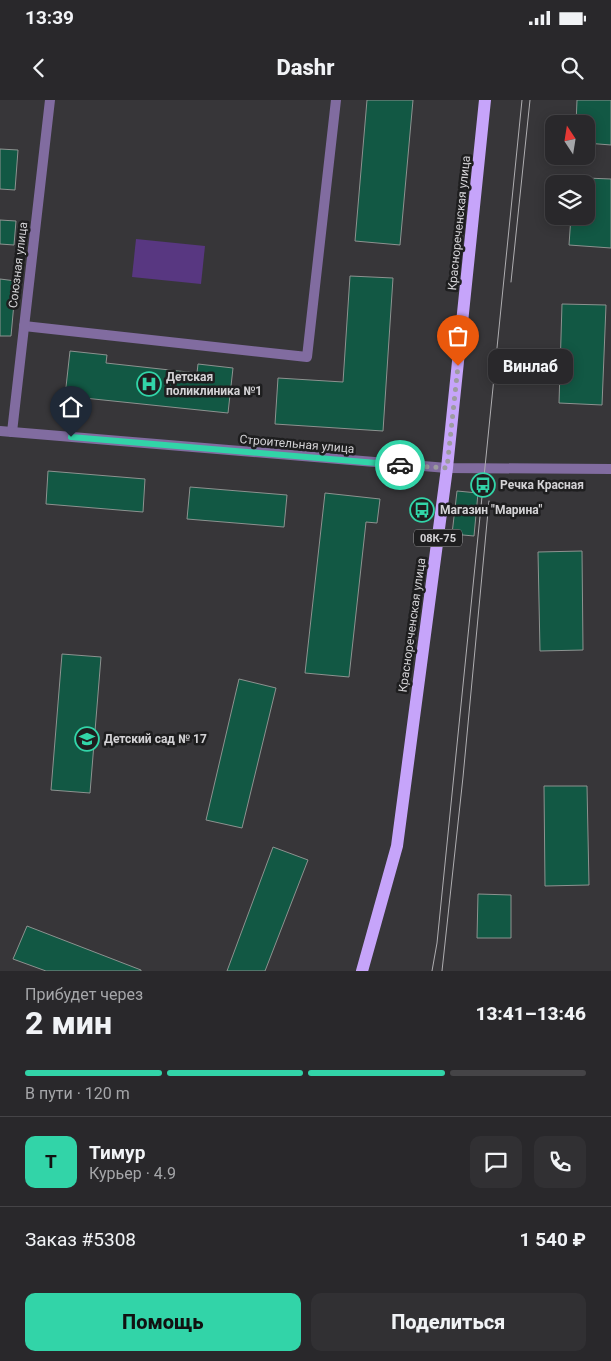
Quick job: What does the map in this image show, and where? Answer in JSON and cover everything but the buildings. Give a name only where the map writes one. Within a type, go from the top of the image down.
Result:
[{"type":"main road","name":"Краснореченская улица","points":[[362,971],[397,846],[447,468],[485,100]]},
{"type":"street","name":"Союзная улица","points":[[12,432],[50,100]]},
{"type":"street","points":[[24,326],[307,357],[336,100]]},
{"type":"street","name":"Строительная улица","points":[[0,431],[447,468],[611,469]]},
{"type":"shaded area","points":[[136,239],[205,246],[201,284],[132,277]]},
{"type":"tram line","points":[[432,971],[437,943],[522,100]]},
{"type":"tram line","points":[[511,282],[530,100]]},
{"type":"tram line","points":[[442,971],[463,777],[489,501]]},
{"type":"way so far","points":[[400,465],[447,468],[458,366]]},
{"type":"place","name":"Винлаб","points":[[458,366]]},
{"type":"place","name":"Детская поликлиника №1","points":[[149,384]]},
{"type":"place","name":"Речка Красная","points":[[483,485]]},
{"type":"place","name":"Магазин \"Марина\"","points":[[422,510]]},
{"type":"place","name":"Детский сад № 17","points":[[87,739]]},
{"type":"route","points":[[71,437],[400,465]]}]
